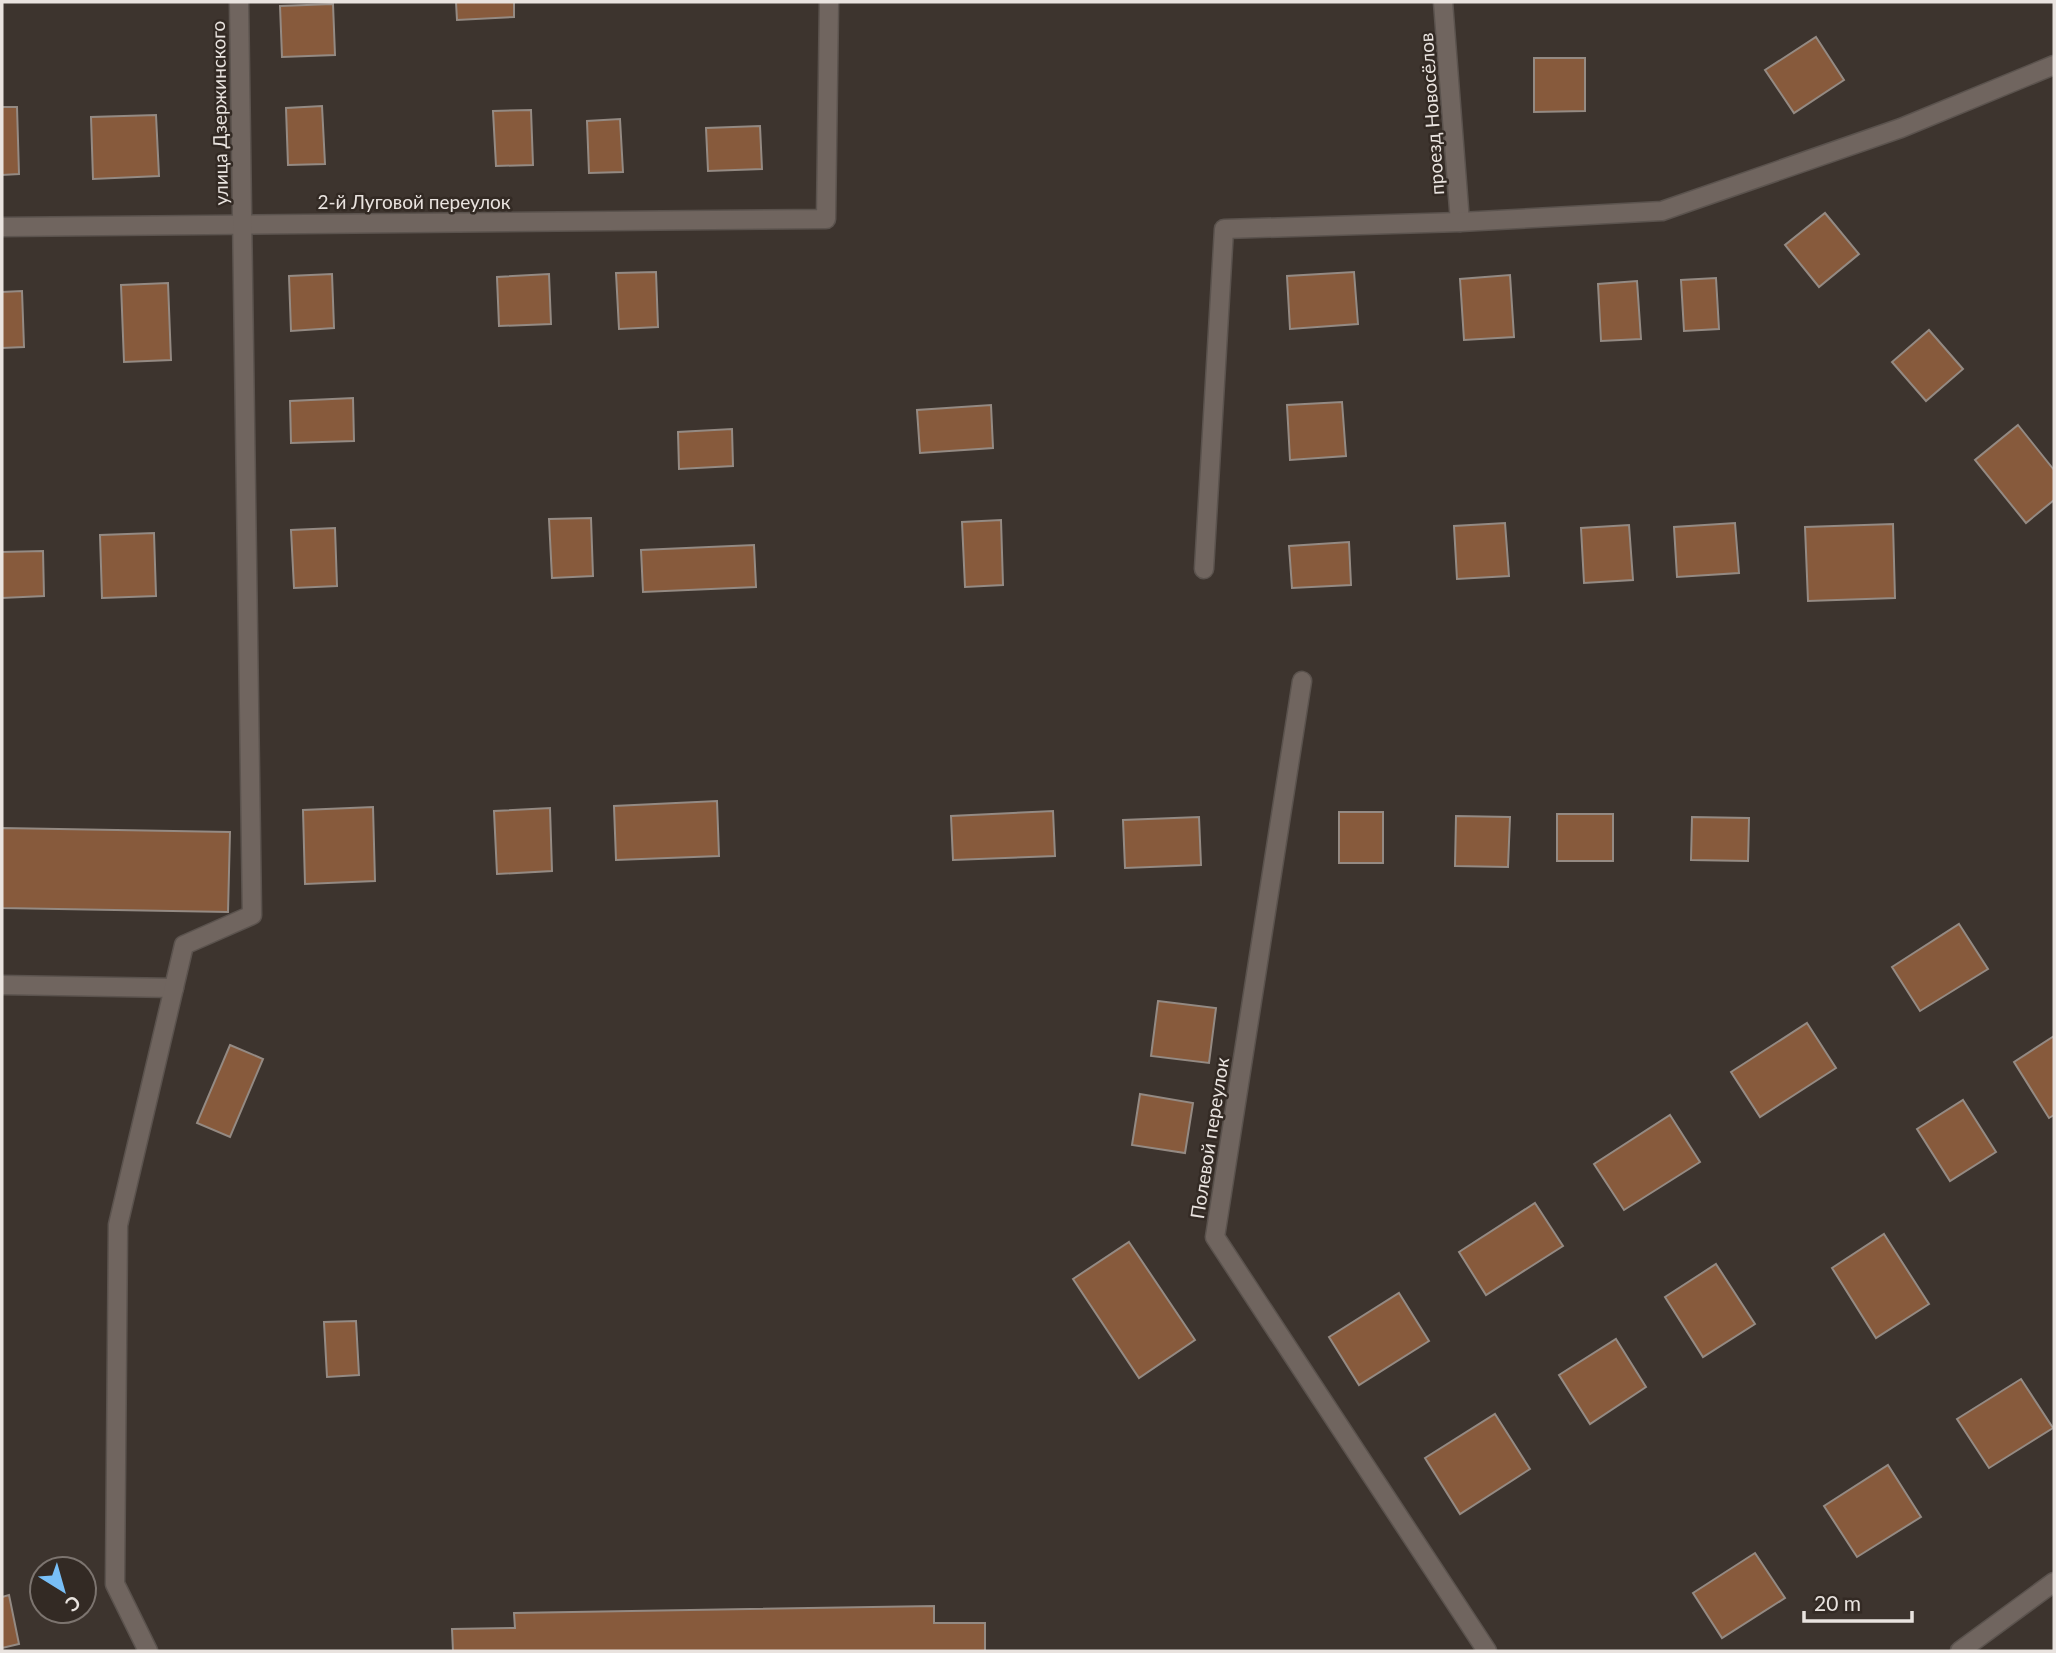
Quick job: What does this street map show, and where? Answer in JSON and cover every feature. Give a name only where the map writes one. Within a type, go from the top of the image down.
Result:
[{"type":"street","name":"улица Дзержинского","points":[[174,988],[184,945],[252,915],[239,2]]},
{"type":"street","name":"2-й Луговой переулок","points":[[2,227],[826,219],[829,2]]},
{"type":"street","name":"проезд Новосёлов","points":[[1443,2],[1460,222]]},
{"type":"street","points":[[1203,569],[1224,229],[1460,222],[1662,211],[1900,128],[2054,65]]},
{"type":"street","name":"Полевой переулок","points":[[1301,681],[1215,1237],[1487,1651]]},
{"type":"street","points":[[2,985],[174,988],[118,1225],[115,1584],[148,1651]]},
{"type":"street","points":[[1960,1651],[2054,1582]]},
{"type":"building","points":[[456,2],[514,2],[514,17],[457,20]]},
{"type":"building","points":[[333,4],[335,55],[282,57],[280,6]]},
{"type":"building","points":[[1816,37],[1844,80],[1794,113],[1765,70]]},
{"type":"building","points":[[1534,58],[1585,58],[1585,111],[1534,112]]},
{"type":"building","points":[[322,106],[325,164],[288,165],[286,108]]},
{"type":"building","points":[[2,107],[17,107],[19,174],[2,175]]},
{"type":"building","points":[[531,110],[533,165],[496,166],[493,111]]},
{"type":"building","points":[[156,115],[159,176],[93,179],[91,117]]},
{"type":"building","points":[[620,119],[623,172],[589,173],[587,121]]},
{"type":"building","points":[[760,126],[762,169],[708,171],[706,128]]},
{"type":"building","points":[[1825,213],[1859,254],[1819,287],[1785,245]]},
{"type":"building","points":[[656,272],[658,327],[619,329],[616,273]]},
{"type":"building","points":[[1354,272],[1358,324],[1290,329],[1287,276]]},
{"type":"building","points":[[332,274],[334,328],[291,331],[289,276]]},
{"type":"building","points":[[549,274],[551,324],[499,326],[497,277]]},
{"type":"building","points":[[1510,275],[1514,337],[1464,340],[1460,279]]},
{"type":"building","points":[[1716,278],[1719,329],[1684,331],[1681,280]]},
{"type":"building","points":[[1637,281],[1641,339],[1601,341],[1598,284]]},
{"type":"building","points":[[168,283],[171,360],[124,362],[121,285]]},
{"type":"building","points":[[22,291],[24,347],[2,348],[2,292]]},
{"type":"building","points":[[1929,330],[1963,369],[1926,401],[1892,362]]},
{"type":"building","points":[[353,398],[354,441],[291,443],[290,401]]},
{"type":"building","points":[[1342,402],[1346,456],[1290,460],[1287,405]]},
{"type":"building","points":[[991,405],[993,448],[920,453],[917,410]]},
{"type":"building","points":[[2018,425],[2054,470],[2054,500],[2026,523],[1975,460]]},
{"type":"building","points":[[732,429],[733,466],[679,469],[678,432]]},
{"type":"building","points":[[591,518],[593,576],[552,578],[549,519]]},
{"type":"building","points":[[1001,520],[1003,585],[965,587],[962,522]]},
{"type":"building","points":[[1505,523],[1509,576],[1457,579],[1454,526]]},
{"type":"building","points":[[1735,523],[1739,573],[1677,577],[1674,527]]},
{"type":"building","points":[[1893,524],[1895,598],[1808,601],[1805,527]]},
{"type":"building","points":[[1629,525],[1633,580],[1584,583],[1581,528]]},
{"type":"building","points":[[335,528],[337,586],[294,588],[291,530]]},
{"type":"building","points":[[154,533],[156,596],[102,598],[100,535]]},
{"type":"building","points":[[1349,542],[1351,585],[1292,588],[1289,546]]},
{"type":"building","points":[[754,545],[756,587],[643,592],[641,550]]},
{"type":"building","points":[[43,551],[44,596],[2,598],[2,552]]},
{"type":"building","points":[[717,801],[719,856],[616,860],[614,806]]},
{"type":"building","points":[[373,807],[375,881],[305,884],[303,810]]},
{"type":"building","points":[[550,808],[552,871],[497,874],[494,811]]},
{"type":"building","points":[[1053,811],[1055,856],[953,860],[951,816]]},
{"type":"building","points":[[1339,812],[1383,812],[1383,863],[1339,863]]},
{"type":"building","points":[[1557,814],[1613,814],[1613,861],[1557,861]]},
{"type":"building","points":[[1456,816],[1510,817],[1508,867],[1455,866]]},
{"type":"building","points":[[1199,817],[1201,865],[1125,868],[1123,820]]},
{"type":"building","points":[[1692,817],[1749,818],[1748,861],[1691,860]]},
{"type":"building","points":[[2,828],[230,832],[228,912],[2,908]]},
{"type":"building","points":[[1959,924],[1988,969],[1920,1011],[1892,967]]},
{"type":"building","points":[[1158,1001],[1216,1008],[1209,1063],[1151,1056]]},
{"type":"building","points":[[1807,1023],[1836,1068],[1760,1117],[1731,1072]]},
{"type":"building","points":[[2054,1036],[2054,1115],[2049,1118],[2014,1062]]},
{"type":"building","points":[[230,1045],[263,1059],[230,1137],[197,1123]]},
{"type":"building","points":[[1140,1094],[1193,1103],[1185,1153],[1132,1145]]},
{"type":"building","points":[[1963,1100],[1996,1152],[1950,1181],[1917,1129]]},
{"type":"building","points":[[1670,1115],[1700,1162],[1624,1210],[1594,1164]]},
{"type":"building","points":[[1535,1203],[1563,1246],[1486,1295],[1459,1252]]},
{"type":"building","points":[[1884,1234],[1929,1304],[1876,1338],[1832,1268]]},
{"type":"building","points":[[1129,1242],[1195,1340],[1139,1378],[1073,1279]]},
{"type":"building","points":[[1716,1264],[1755,1324],[1703,1357],[1665,1297]]},
{"type":"building","points":[[1399,1293],[1429,1341],[1359,1385],[1329,1337]]},
{"type":"building","points":[[356,1321],[359,1375],[327,1377],[324,1322]]},
{"type":"building","points":[[1616,1339],[1646,1387],[1590,1424],[1559,1375]]},
{"type":"building","points":[[2021,1379],[2053,1428],[1989,1468],[1957,1419]]},
{"type":"building","points":[[1495,1414],[1530,1469],[1460,1514],[1425,1458]]},
{"type":"building","points":[[1888,1465],[1921,1517],[1857,1557],[1824,1506]]},
{"type":"building","points":[[1755,1553],[1785,1598],[1722,1638],[1693,1593]]},
{"type":"building","points":[[9,1595],[19,1644],[2,1648],[2,1597]]},
{"type":"building","points":[[934,1606],[934,1623],[985,1623],[985,1651],[453,1651],[452,1629],[515,1628],[514,1613]]}]
